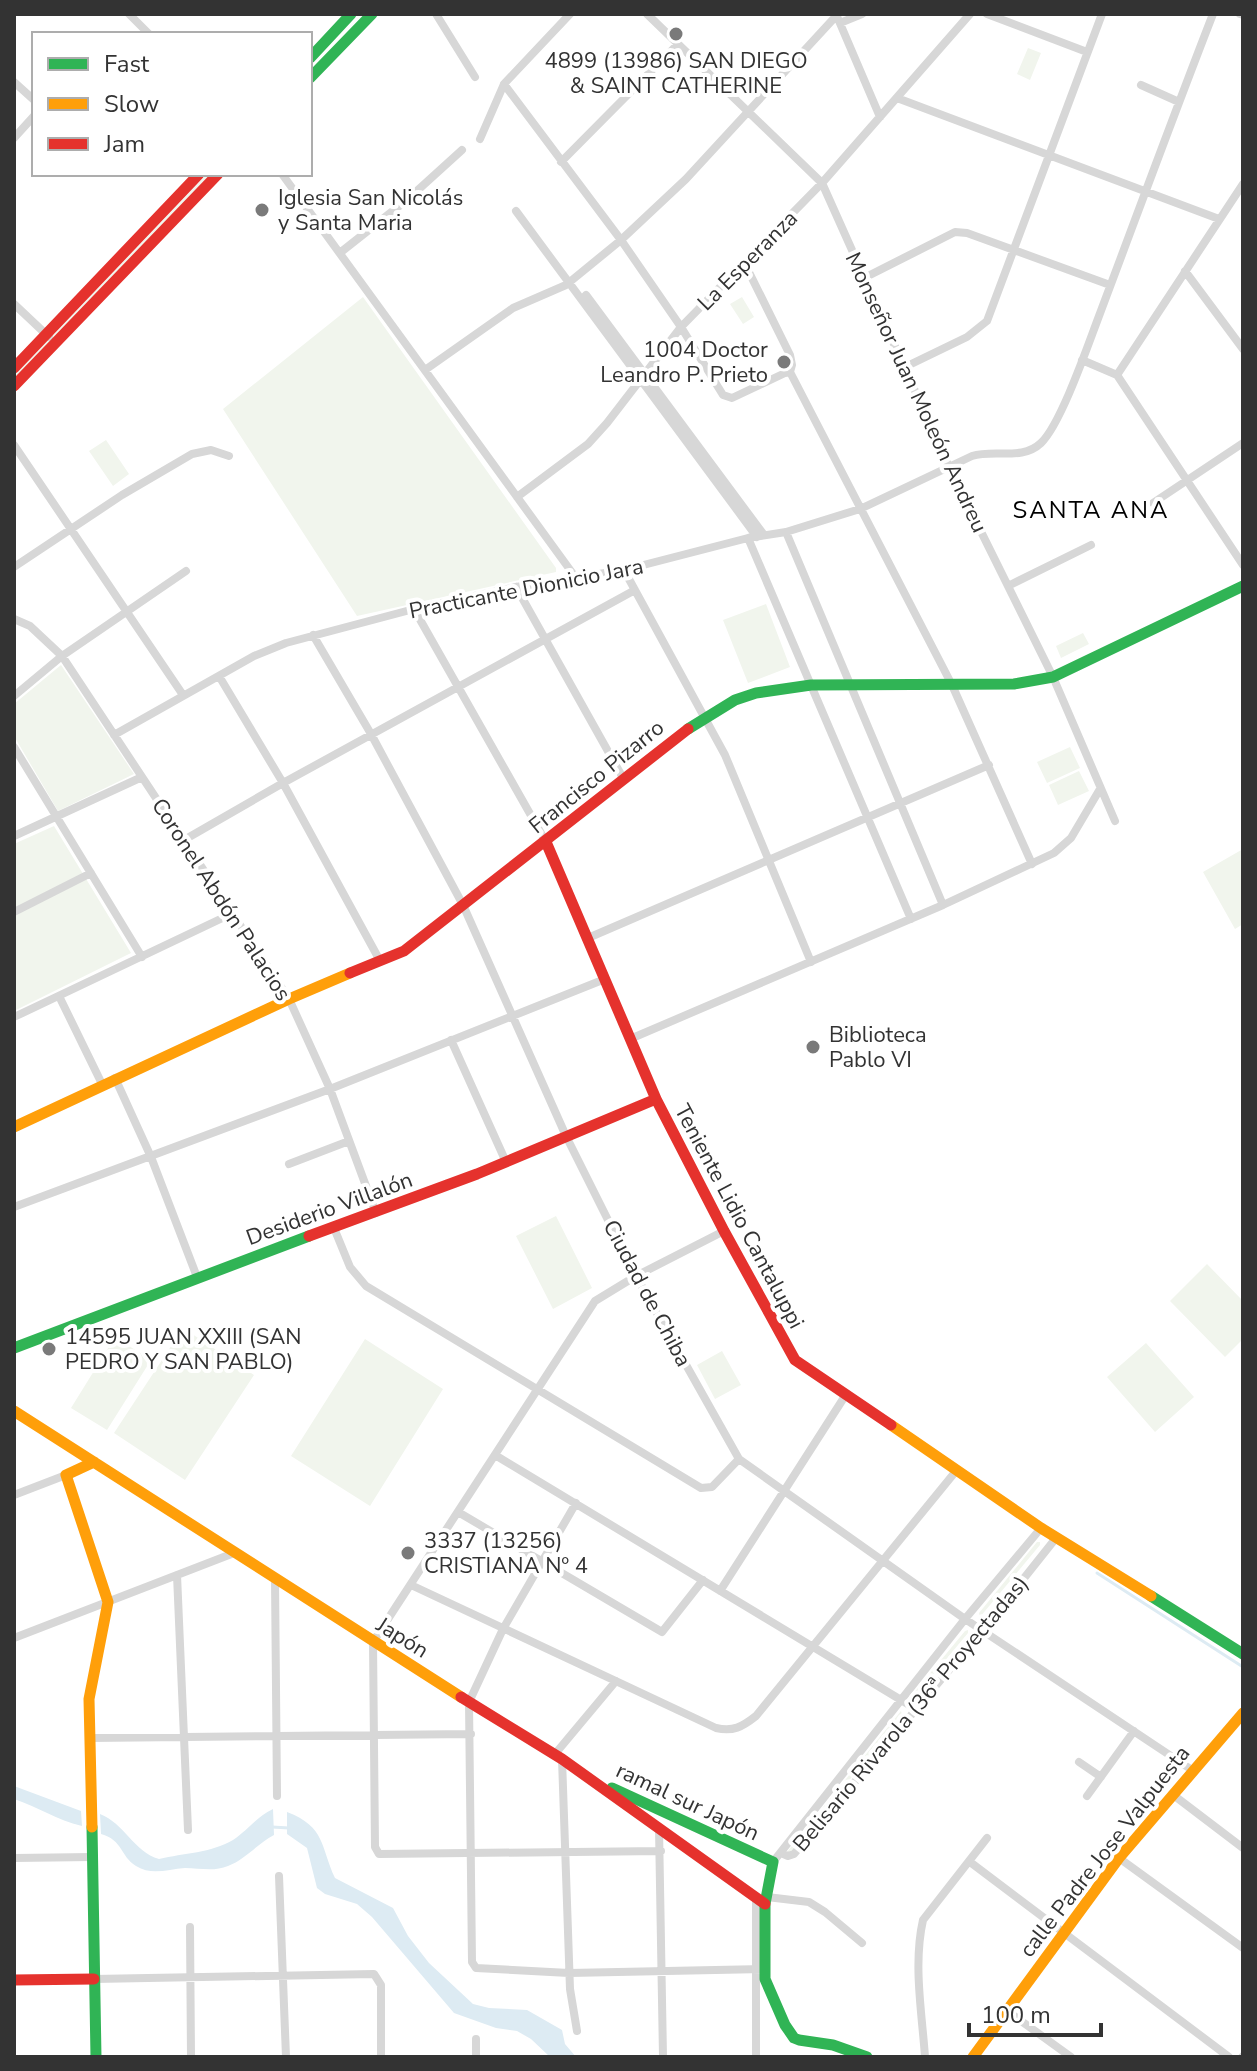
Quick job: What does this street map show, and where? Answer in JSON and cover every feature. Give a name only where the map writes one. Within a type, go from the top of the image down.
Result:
[{"type":"street","points":[[129,14],[147,32]]},
{"type":"street","points":[[312,56],[351,14]]},
{"type":"street","points":[[312,76],[372,14]]},
{"type":"street","points":[[436,14],[475,77]]},
{"type":"street","points":[[480,139],[504,84],[570,14]]},
{"type":"street","name":"Monseñor Juan Moleón Andreu","points":[[647,14],[822,183],[949,467],[1053,677],[1115,821]]},
{"type":"street","points":[[425,370],[513,308],[572,281],[686,179],[838,18],[862,14]]},
{"type":"street","name":"La Esperanza","points":[[517,497],[588,444],[681,327],[822,183],[970,14]]},
{"type":"street","points":[[987,14],[1001,16],[1087,52]]},
{"type":"street","points":[[905,367],[967,337],[987,321],[1102,14]]},
{"type":"street","name":"Practicante Dionicio Jara","points":[[114,735],[254,656],[313,635],[414,609],[516,587],[624,570],[786,532],[860,509],[983,453],[1019,454],[1032,450],[1050,432],[1082,360],[1213,14]]},
{"type":"street","points":[[838,18],[880,117]]},
{"type":"street","points":[[561,162],[678,44]]},
{"type":"street","points":[[14,82],[32,98]]},
{"type":"street","points":[[504,84],[621,240],[723,395],[732,398],[790,372]]},
{"type":"street","points":[[1141,85],[1179,102]]},
{"type":"street","points":[[897,98],[1219,219]]},
{"type":"street","points":[[14,138],[32,118]]},
{"type":"street","points":[[341,252],[408,199],[462,150]]},
{"type":"street","points":[[127,260],[197,176]]},
{"type":"street","points":[[14,386],[51,339],[127,260],[216,176]]},
{"type":"street","points":[[284,176],[576,578]]},
{"type":"street","points":[[1117,375],[1243,184]]},
{"type":"street","points":[[516,211],[643,377],[756,537],[811,685],[911,919]]},
{"type":"street","points":[[864,278],[955,232],[967,233],[1110,285]]},
{"type":"street","points":[[744,262],[790,355],[790,372],[952,685],[1032,864]]},
{"type":"street","points":[[1185,271],[1243,349]]},
{"type":"street","points":[[14,304],[51,339]]},
{"type":"street","points":[[14,368],[51,339]]},
{"type":"street","points":[[1082,360],[1117,375],[1243,565]]},
{"type":"street","points":[[1153,503],[1243,443]]},
{"type":"street","points":[[14,445],[183,695]]},
{"type":"street","points":[[14,567],[122,495],[197,452],[211,450],[229,456]]},
{"type":"street","points":[[786,532],[943,905]]},
{"type":"street","points":[[1008,586],[1091,545]]},
{"type":"street","points":[[624,570],[725,755],[811,962]]},
{"type":"street","points":[[14,696],[62,656],[186,571]]},
{"type":"street","name":"Francisco Pizarro","points":[[14,1127],[289,999],[404,951],[546,842],[623,778],[726,704],[756,693],[811,685],[1014,684],[1053,677],[1243,586]]},
{"type":"street","points":[[516,587],[623,778]]},
{"type":"street","points":[[184,840],[635,590]]},
{"type":"street","name":"Teniente Lidio Cantaluppi","points":[[414,609],[546,842],[656,1099],[795,1360],[1056,1538],[1243,1654]]},
{"type":"street","name":"Coronel Abdón Palacios","points":[[14,619],[30,626],[62,656],[289,999],[330,1089],[376,1213]]},
{"type":"street","name":"Ciudad de Chiba","points":[[313,635],[371,734],[463,905],[566,1136],[636,1276],[739,1459],[982,1631],[1192,1770]]},
{"type":"street","points":[[219,676],[283,783],[379,959]]},
{"type":"street","points":[[14,747],[142,957]]},
{"type":"street","points":[[588,938],[989,765]]},
{"type":"street","points":[[14,836],[142,777]]},
{"type":"street","points":[[630,1039],[1032,864],[1065,845],[1100,789]]},
{"type":"street","points":[[14,912],[91,873]]},
{"type":"street","points":[[14,1017],[233,913]]},
{"type":"street","points":[[14,1207],[330,1089],[605,979]]},
{"type":"street","points":[[59,996],[102,1084]]},
{"type":"street","points":[[451,1040],[506,1162]]},
{"type":"street","points":[[115,1078],[151,1157],[197,1277]]},
{"type":"street","name":"Desiderio Villalón","points":[[15,1344],[376,1213],[656,1099]]},
{"type":"street","points":[[289,1164],[349,1141]]},
{"type":"street","points":[[334,1228],[350,1267],[366,1286],[701,1488],[712,1487],[739,1459]]},
{"type":"street","points":[[661,1851],[384,1855],[377,1852],[373,1642],[595,1301],[636,1276],[724,1231]]},
{"type":"street","points":[[720,1591],[845,1396]]},
{"type":"street","name":"Japón","points":[[14,1411],[373,1642],[559,1757],[763,1899],[809,1902],[862,1943]]},
{"type":"street","points":[[495,1455],[916,1709]]},
{"type":"street","points":[[14,1495],[94,1462]]},
{"type":"street","points":[[411,1585],[728,1731],[742,1727],[756,1716],[956,1471]]},
{"type":"street","points":[[66,1475],[108,1602],[90,1685],[96,2057]]},
{"type":"street","points":[[576,1503],[503,1629],[469,1702],[472,1962],[476,1968],[569,1973],[662,1970],[762,1972]]},
{"type":"street","points":[[458,1512],[662,1632],[703,1580]]},
{"type":"street","name":"Belisario Rivarola (36ª Proyectadas)","points":[[777,1858],[965,1619],[1041,1528]]},
{"type":"street","name":"Belisario Rivarola (36ª Proyectadas)","points":[[777,1858],[794,1854],[1056,1538]]},
{"type":"street","points":[[14,1638],[234,1553]]},
{"type":"street","points":[[177,1575],[188,1830]]},
{"type":"street","points":[[275,1579],[277,1796]]},
{"type":"street","points":[[577,2031],[569,1973],[559,1757],[616,1681]]},
{"type":"street","name":"calle Padre Jose Valpuesta","points":[[973,2057],[1119,1858],[1243,1713]]},
{"type":"street","points":[[1087,1796],[1134,1731]]},
{"type":"street","points":[[90,1738],[471,1734]]},
{"type":"street","points":[[1079,1762],[1101,1777]]},
{"type":"street","name":"ramal sur Japón","points":[[586,1776],[777,1858]]},
{"type":"street","points":[[1172,1794],[1243,1848]]},
{"type":"street","points":[[659,1828],[663,2057]]},
{"type":"street","points":[[925,2057],[919,1936],[928,1911],[987,1838]]},
{"type":"street","points":[[14,1858],[92,1857]]},
{"type":"street","points":[[756,2057],[763,1899],[777,1858]]},
{"type":"street","points":[[1119,1858],[1243,1948]]},
{"type":"street","points":[[970,1862],[1229,2057]]},
{"type":"street","points":[[279,1876],[286,2057]]},
{"type":"street","points":[[190,1927],[191,2057]]},
{"type":"street","points":[[762,1972],[785,2025],[794,2038],[833,2045],[867,2057]]},
{"type":"street","points":[[14,1980],[371,1973],[377,1976],[381,1985],[381,2057]]},
{"type":"street","points":[[1006,2010],[1071,2057]]},
{"type":"street","points":[[476,2039],[476,2057]]},
{"type":"shaded area","points":[[1028,48],[1041,53],[1030,80],[1017,74]]},
{"type":"shaded area","points":[[205,176],[209,176],[14,379]]},
{"type":"shaded area","points":[[363,297],[556,572],[357,616],[223,409]]},
{"type":"shaded area","points":[[742,297],[754,317],[743,324],[730,304]]},
{"type":"shaded area","points":[[106,440],[129,474],[113,486],[89,451]]},
{"type":"shaded area","points":[[766,604],[790,667],[748,683],[723,620]]},
{"type":"shaded area","points":[[1083,633],[1089,644],[1061,658],[1056,646]]},
{"type":"shaded area","points":[[61,665],[134,774],[58,811],[14,736],[14,704]]},
{"type":"shaded area","points":[[1070,747],[1080,768],[1047,783],[1037,762]]},
{"type":"shaded area","points":[[1079,771],[1089,791],[1058,805],[1049,785]]},
{"type":"shaded area","points":[[54,826],[131,953],[14,1011],[14,844]]},
{"type":"shaded area","points":[[1243,849],[1243,924],[1235,929],[1203,872]]},
{"type":"shaded area","points":[[556,1216],[592,1288],[553,1309],[516,1236]]},
{"type":"shaded area","points":[[1207,1264],[1243,1301],[1243,1339],[1225,1357],[1170,1301]]},
{"type":"shaded area","points":[[183,1328],[254,1375],[185,1480],[114,1433]]},
{"type":"shaded area","points":[[115,1337],[151,1360],[107,1430],[71,1408]]},
{"type":"shaded area","points":[[365,1339],[443,1389],[370,1506],[291,1456]]},
{"type":"shaded area","points":[[1146,1343],[1194,1397],[1155,1432],[1107,1377]]},
{"type":"shaded area","points":[[722,1351],[741,1385],[715,1399],[697,1365]]},
{"type":"shaded area","points":[[1037,1542],[1040,1545],[980,1617],[979,1613]]},
{"type":"shaded area","points":[[968,1630],[968,1633],[914,1698],[913,1694]]},
{"type":"shaded area","points":[[901,1711],[902,1715],[791,1852],[787,1852]]},
{"type":"shaded area","points":[[14,1786],[81,1811],[82,1826],[14,1799]]},
{"type":"shaded area","points":[[273,1809],[274,1835],[234,1863],[217,1869],[142,1869],[131,1862],[114,1840],[101,1834],[100,1814],[116,1824],[143,1850],[159,1859],[225,1844]]},
{"type":"shaded area","points":[[287,1812],[309,1824],[315,1831],[335,1878],[393,1908],[408,1936],[429,1963],[473,2004],[527,2010],[562,2030],[565,2044],[576,2057],[550,2057],[517,2031],[496,2028],[454,2013],[372,1917],[357,1904],[325,1894],[317,1888],[307,1848],[287,1834]]},
{"type":"waterway","points":[[1097,1573],[1243,1667]]},
{"type":"waterway","points":[[272,1827],[289,1828]]},
{"type":"traffic: fast","points":[[312,56],[351,14]]},
{"type":"traffic: fast","points":[[312,76],[372,14]]},
{"type":"traffic: fast","points":[[688,729],[735,700],[756,693],[811,685],[1014,684],[1053,677],[1243,586]]},
{"type":"traffic: fast","points":[[14,1348],[309,1236]]},
{"type":"traffic: fast","points":[[1151,1596],[1243,1654]]},
{"type":"traffic: fast","points":[[612,1788],[773,1862],[765,1904],[765,1979],[785,2025],[799,2040],[833,2045],[867,2057]]},
{"type":"traffic: fast","points":[[92,1827],[96,2057]]},
{"type":"traffic: slow","points":[[14,1127],[350,973]]},
{"type":"traffic: slow","points":[[14,1411],[461,1697]]},
{"type":"traffic: slow","points":[[891,1425],[1041,1528],[1151,1596]]},
{"type":"traffic: slow","points":[[92,1827],[89,1699],[108,1602],[66,1475],[94,1462]]},
{"type":"traffic: slow","points":[[973,2057],[1119,1858],[1243,1713]]},
{"type":"traffic: jam","points":[[14,368],[197,176]]},
{"type":"traffic: jam","points":[[14,386],[216,176]]},
{"type":"traffic: jam","points":[[350,973],[404,951],[688,729]]},
{"type":"traffic: jam","points":[[546,842],[656,1099],[795,1360],[891,1425]]},
{"type":"traffic: jam","points":[[309,1236],[477,1174],[656,1099]]},
{"type":"traffic: jam","points":[[461,1697],[562,1759],[765,1904]]},
{"type":"traffic: jam","points":[[14,1980],[94,1979]]},
{"type":"place","name":"4899 (13986) SAN DIEGO & SAINT CATHERINE","points":[[676,34]]},
{"type":"place","name":"Iglesia San Nicolás y Santa Maria","points":[[262,210]]},
{"type":"place","name":"1004 Doctor Leandro P. Prieto","points":[[784,362]]},
{"type":"place","name":"Biblioteca Pablo VI","points":[[813,1047]]},
{"type":"place","name":"14595 JUAN XXIII (SAN PEDRO Y SAN PABLO)","points":[[49,1349]]},
{"type":"place","name":"3337 (13256) CRISTIANA Nº 4","points":[[408,1553]]},
{"type":"district","name":"SANTA ANA","points":[[1091,510]]}]
